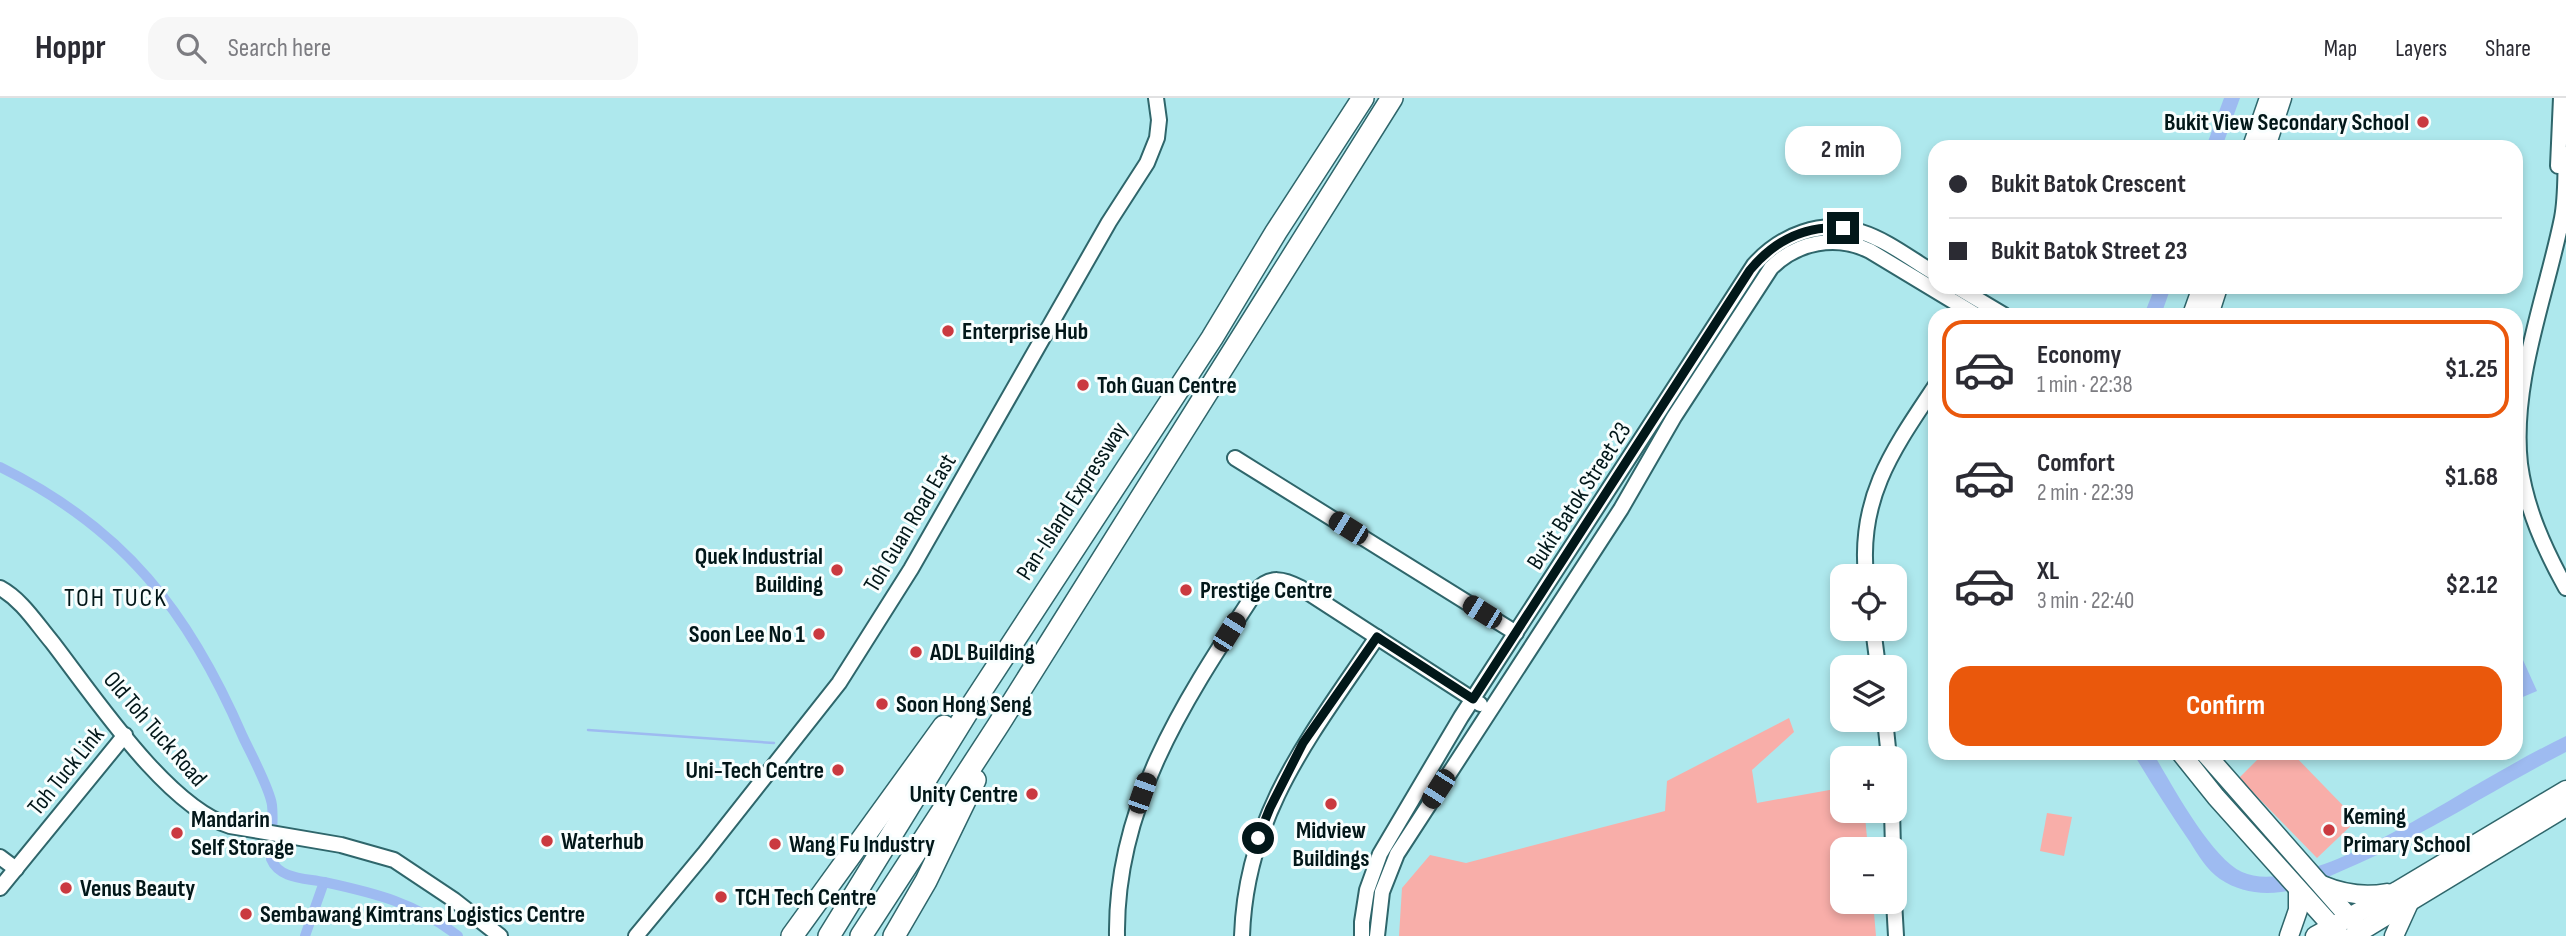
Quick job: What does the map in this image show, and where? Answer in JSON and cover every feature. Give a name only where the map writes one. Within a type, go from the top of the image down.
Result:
[{"type":"highway","name":"Pan-Island Expressway","points":[[829,936],[1038,601],[1212,338],[1276,232],[1363,98]]},
{"type":"highway","points":[[861,936],[999,724],[1392,98]]},
{"type":"highway","points":[[792,936],[833,883],[1020,619],[1038,601]]},
{"type":"highway","points":[[894,936],[926,881],[999,724]]},
{"type":"main road","points":[[2254,140],[2269,98]]},
{"type":"main road","points":[[2268,140],[2282,98]]},
{"type":"main road","points":[[2186,760],[2216,797],[2337,931]]},
{"type":"main road","points":[[2211,760],[2349,917],[2360,934],[2404,895],[2566,790]]},
{"type":"main road","points":[[2315,936],[2337,931],[2349,917],[2404,895],[2566,807]]},
{"type":"main road","points":[[2313,877],[2337,891],[2358,895],[2404,895]]},
{"type":"main road","points":[[2290,936],[2297,916],[2294,883]]},
{"type":"main road","points":[[2394,936],[2404,895]]},
{"type":"street","name":"Toh Guan Road East","points":[[636,936],[839,683],[911,569],[1109,222],[1147,163],[1157,138],[1159,120],[1156,98]]},
{"type":"street","points":[[2523,356],[2555,212],[2561,98]]},
{"type":"street","points":[[2523,394],[2562,216],[2566,154]]},
{"type":"street","name":"Bukit Batok Street 23","points":[[1362,936],[1367,890],[1380,854],[1473,699],[1750,270],[1784,239],[1812,229],[1833,228],[1868,234],[1928,269]]},
{"type":"street","name":"Bukit Batok Street 23","points":[[1377,936],[1382,892],[1392,862],[1621,509],[1674,416],[1762,278],[1777,261],[1795,250],[1815,243],[1854,245],[1870,251],[1928,286]]},
{"type":"street","name":"Bukit Batok Street 23","points":[[1941,294],[1964,308]]},
{"type":"street","points":[[1969,294],[1992,308]]},
{"type":"street","points":[[1866,564],[1865,542],[1870,503],[1880,478],[1928,397]]},
{"type":"street","points":[[1235,458],[1516,633]]},
{"type":"street","points":[[2523,476],[2547,554],[2566,589]]},
{"type":"street","points":[[2523,506],[2540,556],[2566,601]]},
{"type":"street","points":[[1117,936],[1116,918],[1124,862],[1135,814],[1150,772],[1186,701],[1256,591],[1269,580],[1290,582],[1489,710]]},
{"type":"street","name":"Old Toh Tuck Road","points":[[0,588],[24,607],[125,735],[183,801],[217,822],[341,845],[394,860],[454,900],[500,936]]},
{"type":"street","points":[[1242,936],[1249,872],[1270,808],[1303,743],[1377,637]]},
{"type":"street","name":"Toh Tuck Link","points":[[0,888],[125,735]]},
{"type":"street","points":[[0,857],[16,869]]},
{"type":"street","points":[[1895,914],[1896,936]]},
{"type":"shaded area","points":[[1789,718],[1794,732],[1752,770],[1757,803],[1830,790],[1830,823],[1866,823],[1867,837],[1830,837],[1830,914],[1874,914],[1876,936],[1399,936],[1402,888],[1430,855],[1466,863],[1665,811],[1667,781]]},
{"type":"shaded area","points":[[2257,760],[2299,760],[2357,820],[2317,858],[2239,778]]},
{"type":"shaded area","points":[[2047,813],[2072,817],[2064,856],[2040,851]]},
{"type":"water","points":[[2224,98],[2240,98],[2225,140],[2209,140]]},
{"type":"water","points":[[2152,294],[2168,294],[2164,308],[2147,308]]},
{"type":"water","points":[[2523,660],[2537,691],[2523,697]]},
{"type":"water","points":[[2566,736],[2566,752],[2429,828],[2322,879],[2273,893],[2241,889],[2220,879],[2211,871],[2137,760],[2157,760],[2192,818],[2230,864],[2242,872],[2266,877],[2296,873],[2364,847]]},
{"type":"waterway","points":[[0,467],[44,491],[83,517],[117,546],[148,578],[200,651],[271,798],[271,859],[275,866],[286,874],[324,882],[305,936]]},
{"type":"waterway","points":[[588,730],[774,743]]},
{"type":"waterway","points":[[324,882],[361,890],[411,907],[458,936]]},
{"type":"place","name":"Bukit View Secondary School","points":[[2423,122]]},
{"type":"place","name":"Enterprise Hub","points":[[948,331]]},
{"type":"place","name":"Toh Guan Centre","points":[[1083,385]]},
{"type":"place","name":"Quek Industrial Building","points":[[837,570]]},
{"type":"place","name":"Prestige Centre","points":[[1186,590]]},
{"type":"place","name":"Soon Lee No 1","points":[[819,634]]},
{"type":"place","name":"ADL Building","points":[[916,652]]},
{"type":"place","name":"Soon Hong Seng","points":[[882,704]]},
{"type":"place","name":"Uni-Tech Centre","points":[[838,770]]},
{"type":"place","name":"Unity Centre","points":[[1032,794]]},
{"type":"place","name":"Midview Buildings","points":[[1331,804]]},
{"type":"place","name":"Keming Primary School","points":[[2329,830]]},
{"type":"place","name":"Mandarin Self Storage","points":[[177,833]]},
{"type":"place","name":"Waterhub","points":[[547,841]]},
{"type":"place","name":"Wang Fu Industry","points":[[775,844]]},
{"type":"place","name":"Venus Beauty","points":[[66,888]]},
{"type":"place","name":"TCH Tech Centre","points":[[721,897]]},
{"type":"place","name":"Sembawang Kimtrans Logistics Centre","points":[[246,914]]},
{"type":"district","name":"TOH TUCK","points":[[116,598]]},
{"type":"route","points":[[1258,838],[1303,743],[1377,637],[1473,699],[1750,270],[1762,256],[1784,239],[1812,229],[1843,228]]}]
